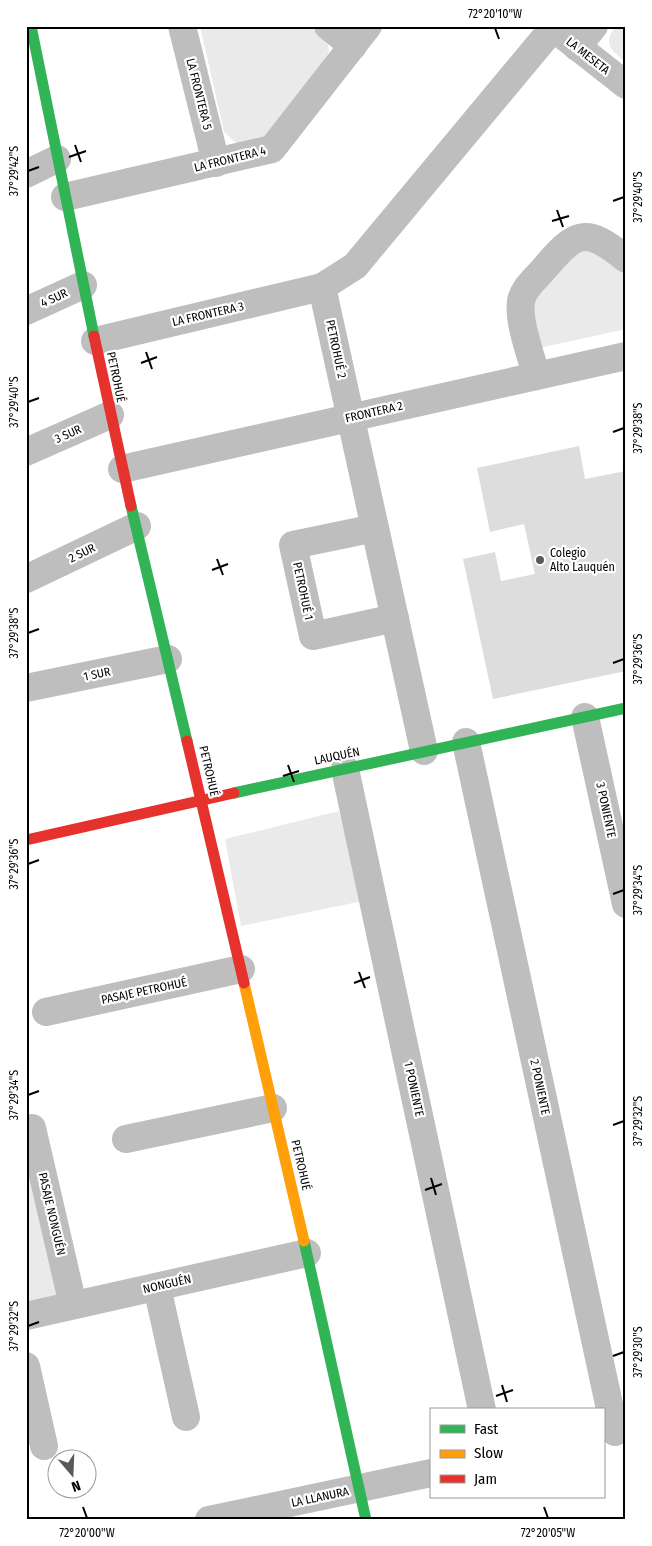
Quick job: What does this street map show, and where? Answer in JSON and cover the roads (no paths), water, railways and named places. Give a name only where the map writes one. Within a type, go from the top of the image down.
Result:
[{"type":"street","name":"LA FRONTERA 5","points":[[182,26],[216,163]]},
{"type":"street","points":[[328,26],[361,36]]},
{"type":"street","points":[[322,287],[355,266],[552,27]]},
{"type":"street","name":"LA MESETA","points":[[552,27],[585,37],[626,85]]},
{"type":"street","name":"PETROHUÉ","points":[[30,28],[122,469],[137,526],[307,1253],[366,1520]]},
{"type":"street","name":"LA FRONTERA 4","points":[[65,197],[272,149],[361,36]]},
{"type":"street","points":[[26,174],[57,159]]},
{"type":"street","points":[[536,376],[521,316],[523,295],[529,286],[561,249],[572,240],[583,237],[595,238],[626,259]]},
{"type":"street","name":"4 SUR","points":[[26,311],[83,285]]},
{"type":"street","name":"LA FRONTERA 3","points":[[94,340],[322,287]]},
{"type":"street","name":"PETROHUÉ 2","points":[[322,287],[424,751]]},
{"type":"street","name":"FRONTERA 2","points":[[122,469],[626,356]]},
{"type":"street","name":"3 SUR","points":[[26,452],[110,415]]},
{"type":"street","name":"2 SUR","points":[[26,580],[137,526]]},
{"type":"street","name":"PETROHUÉ 1","points":[[375,528],[293,545],[313,636],[394,618]]},
{"type":"street","name":"1 SUR","points":[[26,688],[168,659]]},
{"type":"street","name":"LAUQUÉN","points":[[26,840],[626,708]]},
{"type":"street","name":"3 PONIENTE","points":[[586,717],[626,904]]},
{"type":"street","name":"2 PONIENTE","points":[[466,742],[615,1432]]},
{"type":"street","name":"1 PONIENTE","points":[[345,769],[482,1408]]},
{"type":"street","name":"PASAJE PETROHUÉ","points":[[46,1012],[241,969]]},
{"type":"street","points":[[126,1139],[273,1108]]},
{"type":"street","name":"PASAJE NONGUÉN","points":[[26,1129],[32,1128],[73,1306]]},
{"type":"street","name":"NONGUÉN","points":[[26,1316],[307,1253]]},
{"type":"street","points":[[157,1286],[186,1417]]},
{"type":"street","points":[[26,1366],[44,1446]]},
{"type":"street","name":"LA LLANURA","points":[[208,1520],[430,1473]]},
{"type":"place","name":"Colegio Alto Lauquén","points":[[540,560]]}]
